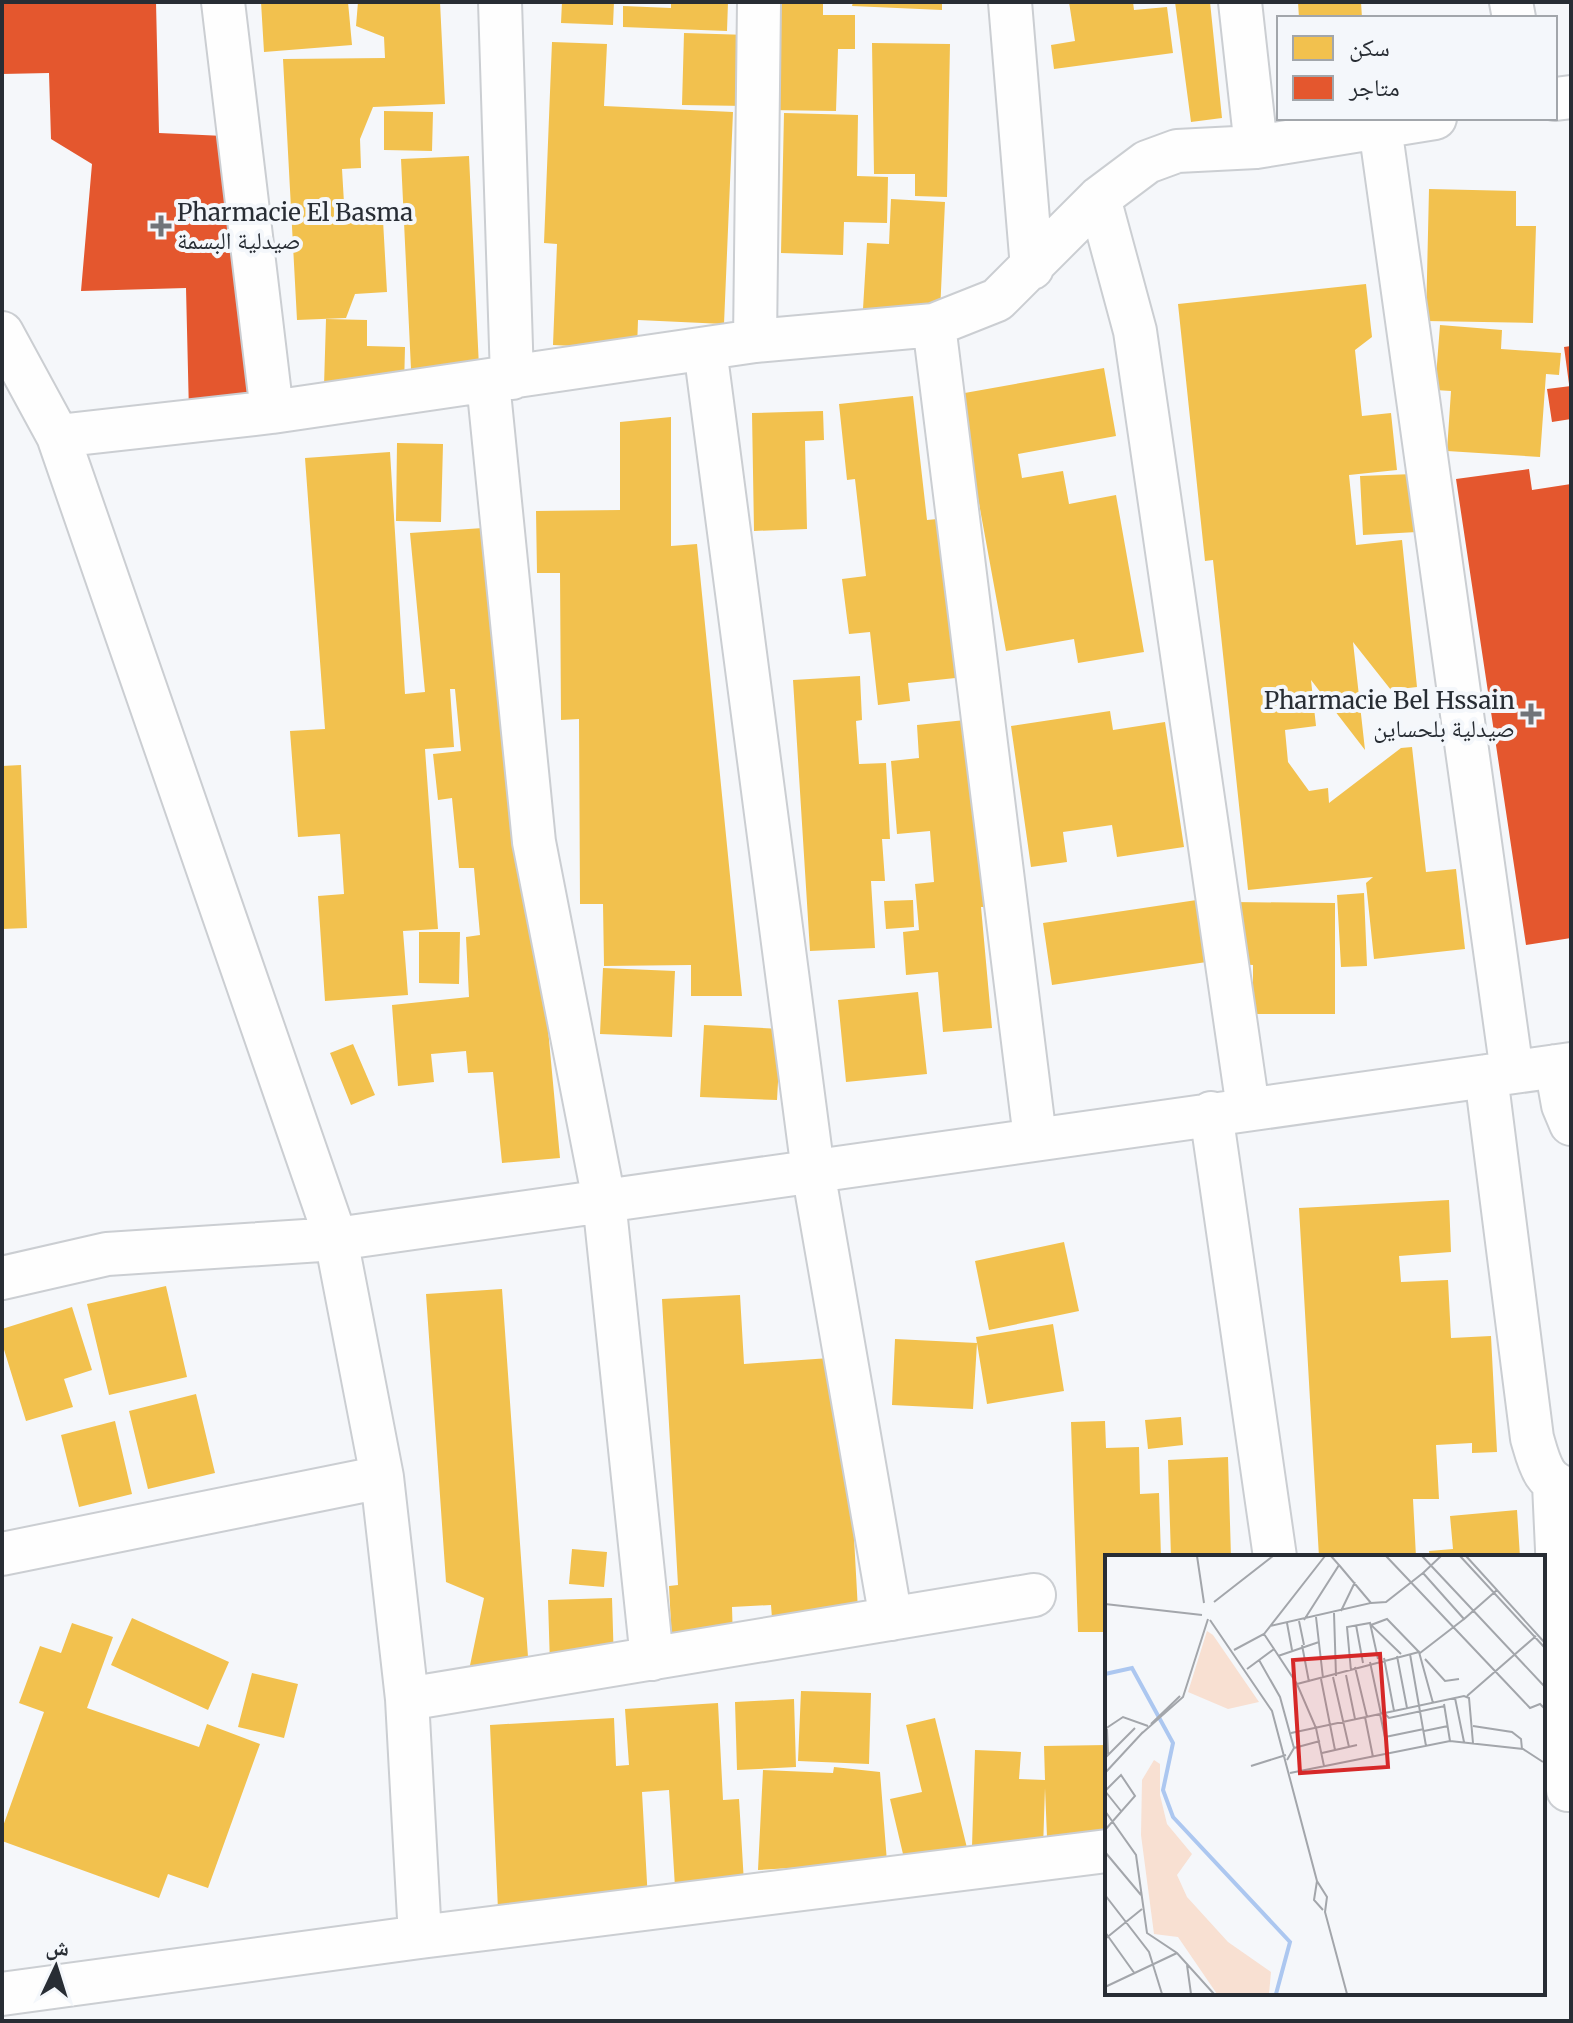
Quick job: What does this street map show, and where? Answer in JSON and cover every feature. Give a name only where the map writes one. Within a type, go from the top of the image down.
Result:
[{"type":"street","points":[[223,2],[272,412]]},
{"type":"street","points":[[500,2],[500,380],[534,842],[604,1200],[652,1659]]},
{"type":"street","points":[[755,341],[759,2]]},
{"type":"street","points":[[1010,2],[1032,268]]},
{"type":"street","points":[[1240,2],[1256,147]]},
{"type":"street","points":[[58,436],[272,412],[755,341],[934,325],[997,300],[1099,198],[1147,162],[1177,151],[1256,147],[1423,120]]},
{"type":"street","points":[[1380,127],[1499,1074],[1532,1438],[1541,1471],[1563,1486],[1561,1791]]},
{"type":"street","points":[[1099,198],[1135,331],[1230,1110],[1275,1555]]},
{"type":"street","points":[[934,325],[1035,1138]]},
{"type":"street","points":[[2,333],[12,375],[58,436],[336,1239],[382,1477],[407,1699],[420,1937]]},
{"type":"street","points":[[705,349],[813,1171],[891,1619]]},
{"type":"street","points":[[2,1278],[107,1254],[336,1239],[1564,1065],[1563,1105],[1571,1124]]},
{"type":"street","points":[[2,1554],[382,1477]]},
{"type":"street","points":[[407,1699],[1034,1595]]},
{"type":"street","points":[[2,1994],[420,1937],[1105,1851]]},
{"type":"building: سكن","points":[[261,2],[348,2],[352,45],[264,52]]},
{"type":"building: سكن","points":[[358,2],[440,2],[445,104],[373,107],[360,139],[361,168],[342,169],[344,203],[383,220],[387,292],[355,294],[346,318],[297,320],[283,59],[385,58],[384,37],[356,26]]},
{"type":"building: سكن","points":[[562,2],[614,2],[613,25],[561,23]]},
{"type":"building: سكن","points":[[671,2],[728,2],[727,31],[623,27],[623,6],[671,8]]},
{"type":"building: سكن","points":[[771,2],[823,2],[823,15],[855,15],[855,49],[838,49],[836,111],[768,110]]},
{"type":"building: سكن","points":[[853,2],[942,2],[942,10],[852,6]]},
{"type":"building: سكن","points":[[1069,2],[1133,2],[1134,10],[1167,7],[1173,53],[1054,69],[1051,45],[1075,41]]},
{"type":"building: سكن","points":[[1175,2],[1210,2],[1222,118],[1191,122]]},
{"type":"building: سكن","points":[[1298,2],[1361,2],[1362,16],[1299,16]]},
{"type":"building: سكن","points":[[684,33],[748,35],[746,106],[682,105]]},
{"type":"building: سكن","points":[[552,42],[607,44],[604,106],[733,112],[724,324],[638,320],[637,349],[553,345],[557,244],[544,243]]},
{"type":"building: سكن","points":[[872,43],[950,44],[947,197],[915,196],[915,174],[874,174]]},
{"type":"building: سكن","points":[[384,111],[433,112],[432,151],[384,150]]},
{"type":"building: سكن","points":[[784,113],[858,115],[857,176],[888,177],[887,223],[844,222],[843,255],[781,253]]},
{"type":"building: سكن","points":[[469,156],[479,367],[411,369],[401,159]]},
{"type":"building: سكن","points":[[1429,189],[1516,191],[1516,226],[1536,226],[1533,323],[1426,321]]},
{"type":"building: سكن","points":[[891,199],[945,202],[940,313],[863,309],[867,243],[889,244]]},
{"type":"building: سكن","points":[[1366,284],[1372,337],[1355,350],[1362,416],[1391,413],[1397,470],[1349,475],[1356,545],[1402,540],[1417,687],[1391,690],[1353,642],[1365,750],[1311,680],[1316,726],[1285,730],[1288,762],[1309,791],[1328,788],[1329,803],[1401,748],[1412,747],[1426,872],[1456,869],[1465,949],[1374,959],[1366,883],[1373,877],[1248,890],[1213,560],[1205,561],[1178,304]]},
{"type":"building: سكن","points":[[326,319],[367,320],[367,346],[405,347],[404,388],[324,386]]},
{"type":"building: سكن","points":[[1440,325],[1502,330],[1501,349],[1561,353],[1559,375],[1546,374],[1540,457],[1447,451],[1451,391],[1435,390]]},
{"type":"building: سكن","points":[[1104,368],[1116,436],[1018,454],[1022,478],[1063,471],[1069,504],[1116,495],[1144,652],[1078,663],[1074,639],[1006,651],[959,394]]},
{"type":"building: سكن","points":[[913,396],[927,520],[948,518],[965,677],[908,683],[910,701],[878,705],[870,632],[849,634],[842,579],[866,576],[855,479],[847,480],[839,404]]},
{"type":"building: سكن","points":[[823,411],[824,440],[805,441],[807,529],[754,531],[752,413]]},
{"type":"building: سكن","points":[[671,417],[671,546],[697,544],[742,996],[691,996],[691,965],[604,966],[603,904],[580,904],[579,719],[561,720],[560,573],[537,573],[536,511],[620,510],[620,422]]},
{"type":"building: سكن","points":[[397,443],[443,444],[441,522],[396,521]]},
{"type":"building: سكن","points":[[390,452],[405,694],[425,692],[410,533],[483,528],[518,707],[560,1158],[502,1163],[493,1072],[468,1073],[466,1051],[431,1054],[434,1082],[398,1086],[392,1005],[469,997],[466,937],[480,935],[474,868],[459,868],[452,798],[438,800],[433,754],[461,751],[455,689],[450,689],[454,747],[425,749],[438,929],[403,931],[408,995],[325,1001],[318,896],[344,894],[340,834],[298,837],[290,731],[325,729],[305,458]]},
{"type":"building: سكن","points":[[1414,474],[1417,532],[1363,535],[1360,476]]},
{"type":"building: سكن","points":[[860,676],[862,720],[856,721],[859,764],[886,763],[890,839],[882,839],[885,881],[871,881],[875,948],[810,951],[793,680]]},
{"type":"building: سكن","points":[[1110,711],[1113,730],[1165,722],[1184,847],[1117,857],[1112,825],[1063,832],[1067,862],[1031,867],[1011,726]]},
{"type":"building: سكن","points":[[975,719],[991,907],[981,907],[992,1028],[943,1032],[938,972],[906,975],[903,932],[919,930],[915,884],[934,882],[930,831],[897,834],[891,761],[919,758],[917,725]]},
{"type":"building: سكن","points":[[21,765],[27,928],[2,929],[2,766]]},
{"type":"building: سكن","points":[[1364,893],[1367,966],[1341,967],[1337,895]]},
{"type":"building: سكن","points":[[1210,898],[1220,960],[1052,985],[1043,923]]},
{"type":"building: سكن","points":[[913,900],[914,927],[886,929],[884,901]]},
{"type":"building: سكن","points":[[1233,902],[1335,903],[1335,1014],[1253,1014],[1253,965],[1233,964]]},
{"type":"building: سكن","points":[[419,932],[460,932],[459,984],[419,983]]},
{"type":"building: سكن","points":[[603,968],[675,971],[672,1037],[600,1034]]},
{"type":"building: سكن","points":[[918,992],[927,1074],[846,1082],[838,1000]]},
{"type":"building: سكن","points":[[704,1025],[781,1029],[777,1100],[700,1097]]},
{"type":"building: سكن","points":[[353,1044],[375,1095],[351,1105],[330,1053]]},
{"type":"building: سكن","points":[[1449,1200],[1451,1252],[1399,1256],[1401,1282],[1448,1280],[1451,1338],[1491,1336],[1497,1452],[1472,1453],[1472,1443],[1436,1445],[1439,1499],[1413,1499],[1416,1555],[1319,1555],[1299,1208]]},
{"type":"building: سكن","points":[[1064,1242],[1079,1311],[989,1330],[975,1261]]},
{"type":"building: سكن","points":[[166,1286],[187,1377],[109,1395],[87,1304]]},
{"type":"building: سكن","points":[[502,1289],[529,1671],[468,1675],[484,1598],[446,1582],[426,1294]]},
{"type":"building: سكن","points":[[740,1295],[744,1364],[844,1357],[858,1610],[773,1632],[771,1605],[732,1607],[733,1640],[672,1643],[669,1586],[678,1585],[662,1299]]},
{"type":"building: سكن","points":[[72,1307],[92,1370],[64,1379],[73,1407],[26,1421],[2,1343],[2,1329]]},
{"type":"building: سكن","points":[[1053,1324],[1064,1391],[987,1404],[976,1337]]},
{"type":"building: سكن","points":[[895,1339],[977,1343],[973,1409],[892,1405]]},
{"type":"building: سكن","points":[[196,1394],[215,1473],[148,1489],[129,1411]]},
{"type":"building: سكن","points":[[1181,1417],[1183,1445],[1148,1449],[1145,1420]]},
{"type":"building: سكن","points":[[115,1421],[132,1494],[79,1507],[61,1435]]},
{"type":"building: سكن","points":[[1105,1421],[1106,1448],[1139,1447],[1140,1494],[1159,1493],[1161,1555],[1105,1555],[1105,1632],[1078,1632],[1071,1422]]},
{"type":"building: سكن","points":[[1228,1457],[1231,1555],[1171,1555],[1168,1460]]},
{"type":"building: سكن","points":[[1517,1510],[1520,1555],[1430,1555],[1429,1551],[1453,1549],[1450,1516]]},
{"type":"building: سكن","points":[[572,1549],[607,1552],[604,1587],[569,1584]]},
{"type":"building: سكن","points":[[612,1598],[614,1664],[550,1665],[548,1600]]},
{"type":"building: سكن","points":[[132,1618],[229,1662],[208,1710],[111,1665]]},
{"type":"building: سكن","points":[[72,1623],[113,1637],[87,1708],[199,1747],[207,1724],[260,1744],[208,1888],[168,1874],[159,1898],[2,1841],[2,1829],[44,1712],[19,1703],[40,1646],[61,1653]]},
{"type":"building: سكن","points":[[252,1673],[298,1684],[284,1738],[238,1727]]},
{"type":"building: سكن","points":[[801,1691],[871,1693],[869,1764],[798,1761]]},
{"type":"building: سكن","points":[[794,1699],[796,1767],[737,1770],[735,1702]]},
{"type":"building: سكن","points":[[718,1703],[723,1800],[739,1799],[744,1883],[675,1887],[669,1790],[642,1792],[648,1901],[498,1910],[490,1725],[614,1718],[616,1766],[629,1765],[625,1709]]},
{"type":"building: سكن","points":[[935,1718],[969,1856],[907,1871],[890,1799],[922,1792],[906,1725]]},
{"type":"building: سكن","points":[[1105,1745],[1105,1836],[1047,1837],[1045,1788],[1043,1849],[972,1847],[975,1750],[1021,1752],[1019,1779],[1045,1780],[1044,1746]]},
{"type":"building: سكن","points":[[834,1767],[880,1772],[887,1862],[758,1870],[763,1770],[833,1773]]},
{"type":"building: متاجر","name":"Pharmacie El Basma صيدلية البسمة","points":[[2,2],[156,2],[159,133],[224,136],[255,401],[189,413],[186,288],[81,291],[92,164],[51,139],[49,73],[2,74]]},
{"type":"building: متاجر","points":[[1571,346],[1571,383],[1569,384],[1564,347]]},
{"type":"building: متاجر","points":[[1571,386],[1571,419],[1552,422],[1547,389]]},
{"type":"building: متاجر","name":"Pharmacie Bel Hssain صيدلية بلحساين","points":[[1529,469],[1532,490],[1571,484],[1571,938],[1526,945],[1456,479]]},
{"type":"place","name":"Pharmacie El Basma صيدلية البسمة","points":[[161,226]]},
{"type":"place","name":"Pharmacie Bel Hssain صيدلية بلحساين","points":[[1531,714]]}]
